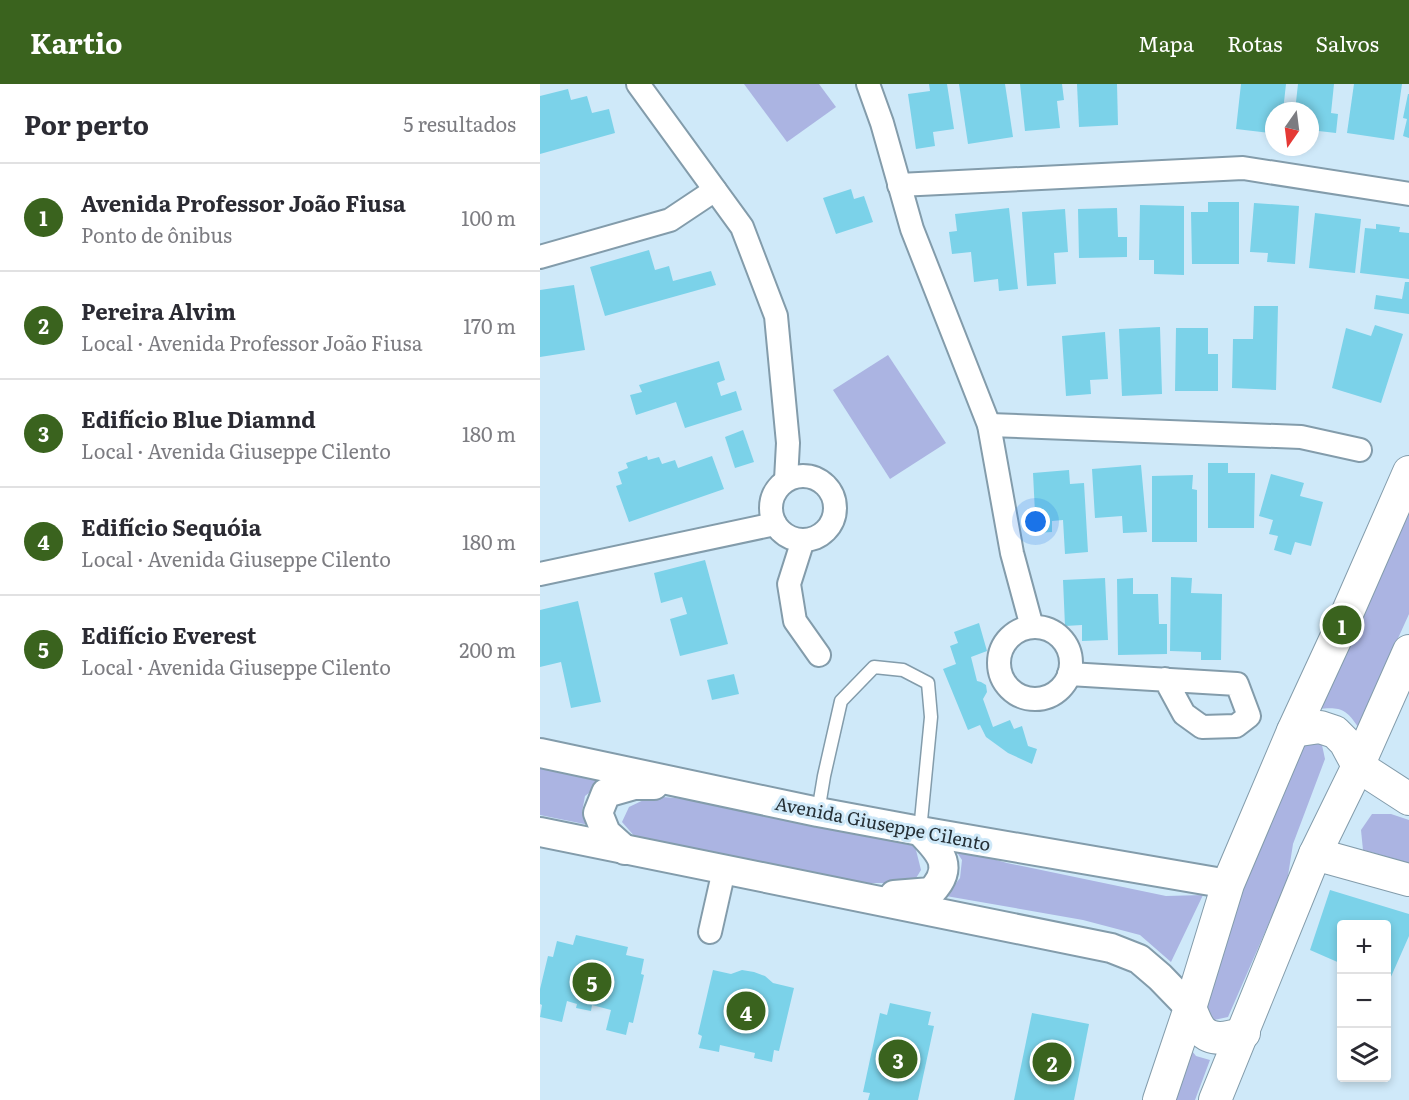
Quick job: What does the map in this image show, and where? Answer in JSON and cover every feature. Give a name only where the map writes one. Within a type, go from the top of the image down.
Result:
[{"type":"main road","points":[[1159,1100],[1228,884],[1293,731],[1409,472]]},
{"type":"main road","points":[[1215,1100],[1315,854],[1409,651]]},
{"type":"main road","points":[[1293,731],[1320,727],[1335,732],[1345,742],[1358,765],[1409,799]]},
{"type":"main road","points":[[1315,854],[1409,880]]},
{"type":"main road","points":[[1190,1008],[1201,1030],[1210,1036],[1225,1039],[1244,1033]]},
{"type":"street","points":[[638,84],[741,227],[776,316],[788,443],[786,480]]},
{"type":"street","points":[[868,84],[882,123],[912,229],[989,425],[1012,553],[1032,627]]},
{"type":"street","points":[[899,185],[1242,168],[1409,194]]},
{"type":"street","points":[[540,257],[670,220],[715,190]]},
{"type":"street","points":[[989,425],[1301,437],[1360,450]]},
{"type":"street","points":[[802,476],[819,480],[831,492],[835,508],[831,524],[819,536],[802,540],[786,536],[775,524],[770,508],[774,492],[786,480],[802,476]]},
{"type":"street","points":[[540,574],[775,524]]},
{"type":"street","points":[[802,540],[789,584],[795,621],[819,655]]},
{"type":"street","points":[[1032,627],[1044,628],[1055,633],[1069,651],[1071,662],[1069,674],[1064,684],[1055,693],[1033,698],[1021,696],[1011,690],[1004,680],[999,657],[1010,636],[1032,627]]},
{"type":"street","points":[[1069,674],[1165,679]]},
{"type":"street","name":"Avenida Giuseppe Cilento","points":[[540,753],[818,812],[1228,884]]},
{"type":"street","points":[[626,850],[606,832],[598,813],[606,793],[634,785],[689,785]]},
{"type":"street","points":[[847,896],[931,892],[938,885],[943,874],[943,861],[939,851],[920,831]]},
{"type":"street","points":[[540,832],[1111,948],[1139,959],[1190,1008]]},
{"type":"street","points":[[710,932],[724,870]]},
{"type":"lane","points":[[818,812],[841,701],[874,668],[903,670],[928,683],[931,717],[920,831]]},
{"type":"shaded area","points":[[744,84],[819,84],[836,107],[787,142]]},
{"type":"shaded area","points":[[888,355],[946,443],[890,479],[833,390]]},
{"type":"shaded area","points":[[1409,498],[1409,614],[1358,727],[1346,712],[1331,708],[1318,709]]},
{"type":"shaded area","points":[[1309,739],[1322,745],[1325,759],[1293,844],[1287,882],[1228,1017],[1214,1020],[1203,1013],[1238,901],[1298,741]]},
{"type":"shaded area","points":[[540,763],[614,779],[603,782],[585,796],[582,812],[589,825],[540,815]]},
{"type":"shaded area","points":[[652,796],[697,800],[915,846],[921,870],[913,883],[864,883],[636,838],[622,822],[629,807]]},
{"type":"shaded area","points":[[1372,814],[1391,814],[1409,820],[1409,863],[1363,850],[1361,830]]},
{"type":"shaded area","points":[[954,848],[1007,863],[1166,896],[1203,895],[1171,962],[1140,935],[1083,920],[946,896],[960,878],[962,860]]},
{"type":"shaded area","points":[[1183,1040],[1196,1056],[1210,1060],[1195,1100],[1160,1100]]},
{"type":"building","points":[[929,84],[947,84],[954,129],[933,132],[935,146],[916,149],[908,94],[930,91]]},
{"type":"building","points":[[959,84],[1005,84],[1013,137],[968,144]]},
{"type":"building","points":[[1020,84],[1062,84],[1064,100],[1057,101],[1060,128],[1025,131]]},
{"type":"building","points":[[1077,84],[1117,84],[1118,125],[1079,127]]},
{"type":"building","points":[[1241,84],[1286,84],[1284,102],[1265,102],[1265,132],[1236,129]]},
{"type":"building","points":[[1298,84],[1334,84],[1331,113],[1338,114],[1336,133],[1319,131],[1319,102],[1296,102]]},
{"type":"building","points":[[1354,84],[1402,84],[1394,140],[1347,133]]},
{"type":"building","points":[[568,89],[571,100],[587,96],[592,113],[609,109],[615,133],[540,154],[540,96]]},
{"type":"building","points":[[1408,94],[1409,138],[1403,136],[1407,119],[1403,118]]},
{"type":"building","points":[[851,189],[854,199],[864,196],[873,222],[836,234],[823,198]]},
{"type":"building","points":[[1208,202],[1239,202],[1239,264],[1192,264],[1191,212],[1208,212]]},
{"type":"building","points":[[1254,203],[1299,206],[1295,264],[1267,262],[1268,253],[1250,252]]},
{"type":"building","points":[[1140,205],[1184,206],[1184,275],[1154,274],[1154,260],[1139,260]]},
{"type":"building","points":[[1009,208],[1018,289],[999,291],[998,279],[974,282],[971,252],[952,254],[949,232],[957,231],[955,214]]},
{"type":"building","points":[[1117,208],[1118,237],[1127,237],[1127,257],[1079,258],[1078,209]]},
{"type":"building","points":[[1065,209],[1068,252],[1054,253],[1056,284],[1027,286],[1022,212]]},
{"type":"building","points":[[1315,213],[1361,219],[1355,273],[1309,268]]},
{"type":"building","points":[[1376,224],[1400,227],[1399,232],[1409,233],[1409,279],[1360,273],[1365,228],[1376,229]]},
{"type":"building","points":[[649,250],[655,270],[669,266],[673,281],[711,271],[716,285],[605,316],[590,267]]},
{"type":"building","points":[[1405,282],[1409,282],[1409,314],[1374,309],[1376,295],[1402,299]]},
{"type":"building","points":[[574,285],[585,350],[540,357],[540,290]]},
{"type":"building","points":[[1254,306],[1278,306],[1276,390],[1232,388],[1233,339],[1253,339]]},
{"type":"building","points":[[1375,325],[1403,334],[1381,403],[1332,388],[1346,328],[1371,336]]},
{"type":"building","points":[[1160,327],[1162,394],[1122,396],[1119,329]]},
{"type":"building","points":[[1176,328],[1208,328],[1208,354],[1218,354],[1218,391],[1175,391]]},
{"type":"building","points":[[1105,332],[1108,379],[1090,380],[1091,394],[1066,396],[1062,336]]},
{"type":"building","points":[[719,361],[725,380],[717,383],[721,396],[736,391],[742,410],[685,428],[676,402],[636,415],[630,395],[642,392],[639,385]]},
{"type":"building","points":[[743,430],[754,462],[735,468],[725,437]]},
{"type":"building","points":[[647,456],[648,460],[659,457],[662,464],[675,460],[678,468],[712,456],[724,489],[629,522],[616,486],[622,484],[618,472],[628,468],[626,463]]},
{"type":"building","points":[[1208,463],[1228,463],[1228,473],[1255,473],[1254,528],[1208,528]]},
{"type":"building","points":[[1141,465],[1147,532],[1123,533],[1122,516],[1095,518],[1092,469]]},
{"type":"building","points":[[1069,470],[1070,484],[1084,483],[1088,552],[1065,554],[1063,520],[1052,521],[1052,532],[1036,533],[1033,473]]},
{"type":"building","points":[[1271,474],[1304,483],[1300,496],[1323,502],[1311,546],[1295,542],[1291,555],[1274,550],[1278,536],[1269,534],[1273,520],[1259,516]]},
{"type":"building","points":[[1193,475],[1192,489],[1197,490],[1197,542],[1152,542],[1152,476]]},
{"type":"building","points":[[705,560],[728,644],[680,656],[670,619],[687,614],[682,597],[661,603],[654,573]]},
{"type":"building","points":[[1171,577],[1192,578],[1191,593],[1222,594],[1221,660],[1201,660],[1201,652],[1170,651]]},
{"type":"building","points":[[1105,578],[1108,640],[1082,641],[1082,625],[1065,626],[1063,580]]},
{"type":"building","points":[[1133,578],[1133,594],[1158,594],[1159,624],[1167,624],[1167,654],[1118,655],[1117,579]]},
{"type":"building","points":[[578,601],[601,702],[571,708],[561,662],[540,667],[540,610]]},
{"type":"building","points":[[979,623],[987,651],[971,657],[977,681],[986,685],[987,692],[983,699],[993,727],[1010,720],[1014,729],[1022,726],[1028,746],[1037,749],[1032,764],[1008,753],[986,737],[980,725],[968,730],[943,669],[956,664],[950,646],[958,643],[954,632]]},
{"type":"building","points":[[734,674],[739,694],[712,700],[707,680]]},
{"type":"building","points":[[1330,890],[1409,914],[1409,936],[1391,977],[1391,920],[1337,920],[1337,962],[1310,950]]},
{"type":"building","points":[[576,935],[628,947],[626,955],[644,959],[641,974],[644,975],[633,1023],[629,1022],[626,1035],[606,1030],[611,1010],[592,1005],[591,1011],[576,1008],[577,1004],[567,1001],[562,1022],[540,1017],[542,1005],[540,1004],[540,989],[548,956],[553,957],[557,941],[573,945]]},
{"type":"building","points":[[713,970],[731,974],[742,970],[754,972],[765,976],[773,983],[794,988],[779,1051],[774,1050],[772,1062],[754,1058],[755,1053],[720,1045],[719,1052],[699,1048],[702,1036],[698,1034]]},
{"type":"building","points":[[890,1003],[931,1012],[928,1025],[934,1026],[918,1100],[868,1100],[870,1093],[863,1092],[880,1013],[887,1015]]},
{"type":"building","points":[[1032,1013],[1089,1024],[1074,1100],[1014,1100]]},
{"type":"place","name":"Avenida Professor João Fiusa","points":[[1342,625]]},
{"type":"place","name":"Edifício Everest","points":[[592,982]]},
{"type":"place","name":"Edifício Sequóia","points":[[746,1011]]},
{"type":"place","name":"Edifício Blue Diamnd","points":[[898,1059]]},
{"type":"place","name":"Pereira Alvim","points":[[1052,1062]]}]
